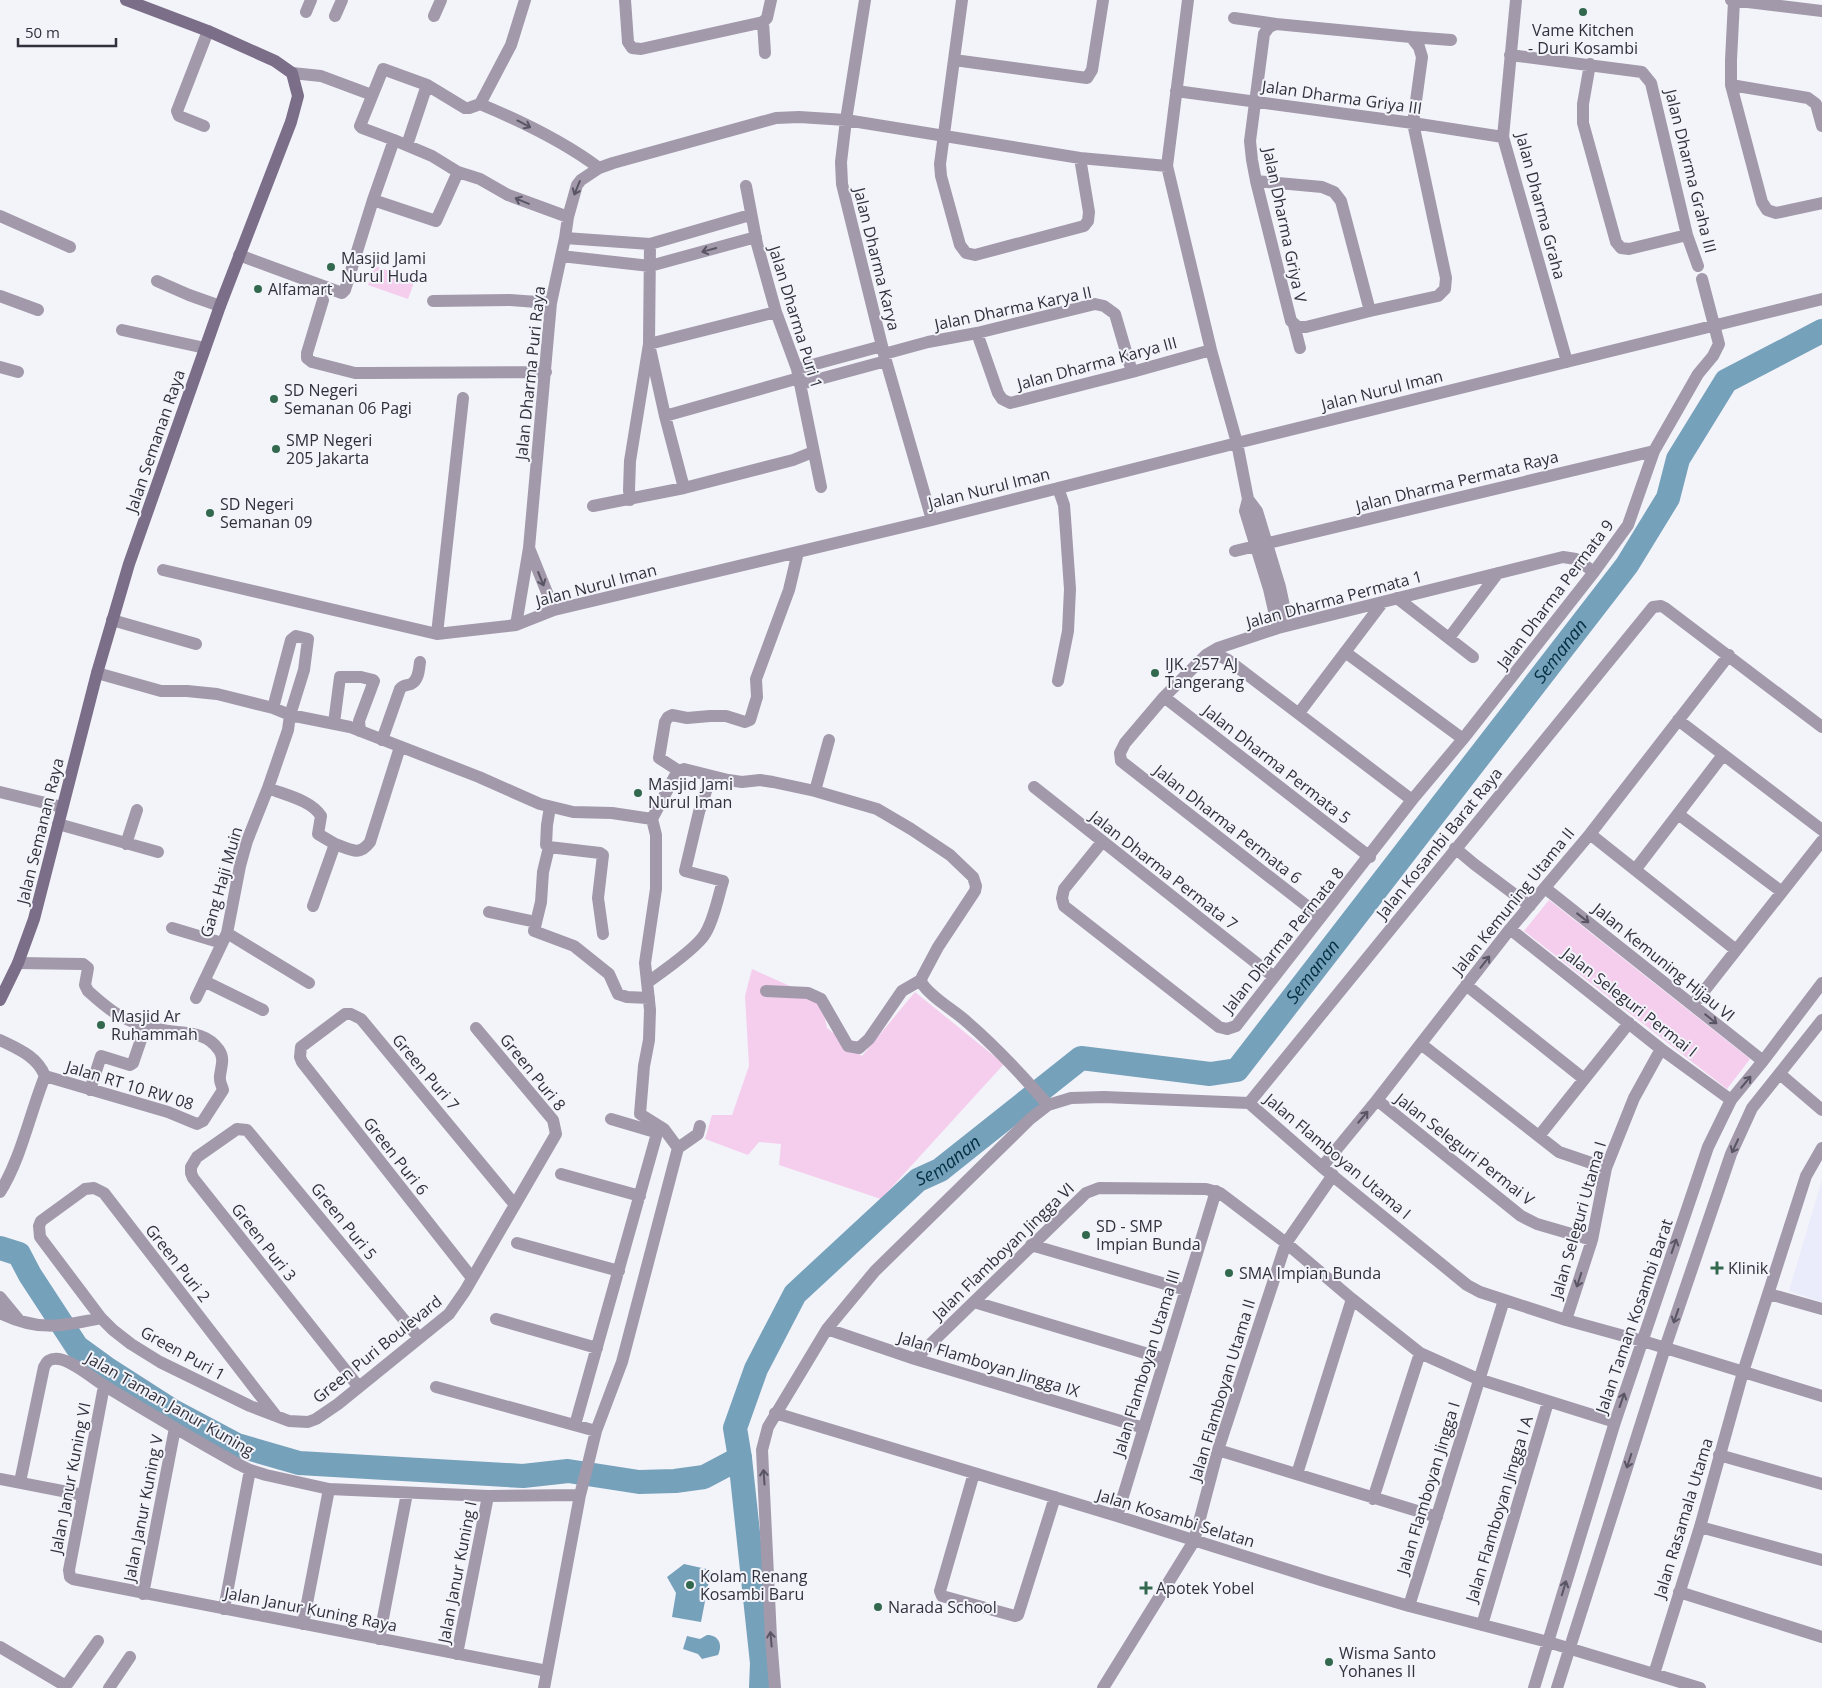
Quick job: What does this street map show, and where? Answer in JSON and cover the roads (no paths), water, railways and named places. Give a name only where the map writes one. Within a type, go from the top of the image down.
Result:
[{"type":"street","points":[[126,0],[275,61],[292,73],[321,76],[372,95]]},
{"type":"street","points":[[335,16],[342,0]]},
{"type":"street","points":[[434,16],[441,0]]},
{"type":"street","points":[[480,104],[511,45],[525,0]]},
{"type":"street","points":[[625,0],[628,42],[632,48],[642,49],[764,22]]},
{"type":"street","points":[[765,53],[764,22],[767,18],[770,0]]},
{"type":"street","name":"Jalan Dharma Karya","points":[[865,0],[840,162],[842,184],[884,354],[932,520]]},
{"type":"street","points":[[962,0],[942,137],[940,164],[941,176],[960,245],[966,253],[975,254],[1084,226],[1088,221],[1089,212],[1080,158]]},
{"type":"street","points":[[954,60],[1087,78],[1092,70],[1103,0]]},
{"type":"street","points":[[1188,0],[1167,166],[1210,350],[1237,442],[1248,499],[1245,511],[1261,545],[1269,589],[1283,627]]},
{"type":"street","name":"Jalan Dharma Graha","points":[[1516,0],[1503,137],[1567,362]]},
{"type":"street","points":[[1822,12],[1732,0],[1731,60],[1731,85],[1764,206],[1776,213],[1822,204]]},
{"type":"street","points":[[1234,18],[1276,24],[1450,40]]},
{"type":"street","name":"Jalan Dharma Griya V","points":[[1276,24],[1268,26],[1264,34],[1250,141],[1256,181],[1288,314],[1294,325],[1300,348]]},
{"type":"street","points":[[204,126],[179,116],[177,111],[208,32]]},
{"type":"street","points":[[1411,37],[1419,47],[1422,57],[1413,123]]},
{"type":"street","name":"Jalan Dharma Graha III","points":[[1510,55],[1642,72],[1652,83],[1687,235],[1698,266]]},
{"type":"street","points":[[1590,64],[1583,124],[1616,242],[1621,248],[1629,249],[1687,235]]},
{"type":"street","points":[[568,217],[528,204],[480,179],[458,172],[432,156],[360,127],[383,69],[427,85],[465,108],[480,104],[503,113],[576,151],[599,168]]},
{"type":"street","name":"Jalan Semanan Raya","points":[[0,1000],[18,963],[34,919],[97,673],[129,564],[220,306],[295,110],[298,96],[292,73]]},
{"type":"street","points":[[407,145],[427,85]]},
{"type":"street","points":[[1731,85],[1808,98],[1816,104],[1822,126]]},
{"type":"street","name":"Jalan Dharma Griya III","points":[[1176,91],[1503,137]]},
{"type":"street","name":"Jalan Dharma Puri Raya","points":[[516,625],[529,548],[551,303],[568,217],[581,180],[599,168],[776,118],[799,116],[846,120],[1080,158],[1167,166]]},
{"type":"street","name":"Jalan Dharma Griya V","points":[[1294,325],[1306,327],[1438,296],[1445,288],[1446,278],[1413,123]]},
{"type":"street","points":[[239,255],[342,292],[394,140]]},
{"type":"street","points":[[373,200],[436,221],[458,172]]},
{"type":"street","points":[[1256,181],[1322,187],[1334,192],[1341,201],[1370,311]]},
{"type":"street","name":"Jalan Dharma Puri 1","points":[[746,186],[750,215],[776,312],[799,377],[813,452],[822,487]]},
{"type":"street","points":[[565,238],[650,244],[750,215]]},
{"type":"street","points":[[0,216],[70,247]]},
{"type":"street","points":[[561,256],[650,266],[756,237]]},
{"type":"street","points":[[630,500],[630,460],[649,344],[650,244]]},
{"type":"street","name":"Jalan Dharma Graha III","points":[[1702,279],[1713,326]]},
{"type":"street","points":[[157,281],[220,306]]},
{"type":"street","points":[[0,296],[38,310]]},
{"type":"street","name":"Jalan Nurul Iman","points":[[163,570],[437,634],[516,625],[554,610],[932,520],[1237,442],[1822,299]]},
{"type":"street","points":[[324,300],[307,353],[307,358],[312,362],[368,374],[546,372]]},
{"type":"street","points":[[433,301],[510,300],[551,303]]},
{"type":"street","name":"Jalan Dharma Karya II","points":[[665,416],[928,342],[977,333],[1092,304],[1108,308],[1115,314],[1132,372]]},
{"type":"street","points":[[649,344],[776,312]]},
{"type":"street","name":"Jalan Dharma Permata 9","points":[[1463,739],[1594,572],[1628,524],[1654,451],[1698,374],[1713,356],[1719,344],[1713,326]]},
{"type":"street","points":[[122,330],[205,348]]},
{"type":"street","name":"Jalan Dharma Karya III","points":[[977,333],[998,393],[1002,399],[1008,402],[1132,372],[1210,350]]},
{"type":"street","points":[[649,344],[684,488]]},
{"type":"street","points":[[0,367],[18,372]]},
{"type":"street","points":[[437,634],[463,398]]},
{"type":"street","name":"Jalan Dharma Permata Raya","points":[[1235,551],[1654,451]]},
{"type":"street","points":[[593,506],[684,488],[794,460],[813,452]]},
{"type":"street","points":[[1058,488],[1064,505],[1070,589],[1068,631],[1058,681]]},
{"type":"street","name":"Jalan Dharma Puri Raya","points":[[529,548],[554,610]]},
{"type":"street","points":[[679,771],[659,758],[665,722],[668,717],[672,715],[686,718],[726,716],[746,722],[750,720],[757,697],[756,679],[789,590],[798,552]]},
{"type":"street","name":"Jalan Dharma Permata 1","points":[[1120,753],[1125,743],[1164,697],[1211,652],[1283,627],[1562,557],[1576,559],[1594,572]]},
{"type":"street","points":[[1449,638],[1498,573]]},
{"type":"street","points":[[1398,598],[1473,657]]},
{"type":"street","points":[[1299,714],[1383,602]]},
{"type":"street","name":"Jalan Kosambi Barat Raya","points":[[1249,1103],[1650,610],[1657,606],[1665,608],[1729,655]]},
{"type":"street","points":[[112,620],[196,644]]},
{"type":"street","name":"Gang Haji Muin","points":[[196,998],[224,938],[247,841],[288,730],[290,715],[307,657],[308,639],[304,637],[296,636],[291,640],[273,708]]},
{"type":"street","points":[[1211,652],[1228,660],[1412,800]]},
{"type":"street","points":[[1345,652],[1463,739]]},
{"type":"street","points":[[1729,655],[1822,727]]},
{"type":"street","name":"Jalan Kemuning Utama II","points":[[1322,1167],[1377,1100],[1510,929],[1590,834],[1729,655]]},
{"type":"street","points":[[382,740],[400,689],[403,685],[413,683],[417,677],[420,662]]},
{"type":"street","points":[[97,673],[161,691],[217,694],[273,708],[290,715],[360,730],[479,776],[550,807],[573,812],[612,813],[652,819]]},
{"type":"street","points":[[334,723],[340,677],[361,677],[373,680],[359,721],[360,730]]},
{"type":"street","name":"Jalan Dharma Permata 5","points":[[1164,697],[1370,857]]},
{"type":"street","points":[[1678,720],[1822,830]]},
{"type":"street","name":"Jalan Dharma Permata 8","points":[[1102,842],[1064,888],[1062,898],[1064,906],[1219,1027],[1227,1030],[1236,1026],[1370,857],[1412,800],[1463,739]]},
{"type":"street","points":[[816,791],[829,740]]},
{"type":"street","points":[[268,788],[300,800],[314,808],[321,816],[319,836],[335,844],[357,851],[364,850],[370,842],[400,747]]},
{"type":"street","name":"Jalan Dharma Permata 6","points":[[1120,753],[1121,761],[1321,918]]},
{"type":"street","points":[[1635,870],[1723,755]]},
{"type":"street","points":[[678,1148],[664,1129],[640,1114],[644,1066],[649,1040],[649,998],[645,963],[656,889],[656,835],[652,819],[679,771],[684,769],[742,782],[760,780],[816,791],[877,810],[911,829],[950,855],[973,877],[976,886],[975,891],[938,947],[921,980],[902,991],[869,1039],[859,1048],[848,1046],[821,999],[815,995],[766,991]]},
{"type":"street","points":[[648,982],[705,935],[723,882],[685,871],[699,812],[711,776]]},
{"type":"street","name":"Jalan Dharma Permata 7","points":[[1034,787],[1274,977]]},
{"type":"street","points":[[0,792],[62,807]]},
{"type":"street","points":[[550,807],[546,845],[549,847],[543,872],[541,902],[534,931],[574,946],[609,974],[618,994],[627,997],[649,998]]},
{"type":"street","points":[[126,844],[137,810]]},
{"type":"street","points":[[1678,814],[1782,892]]},
{"type":"street","points":[[58,824],[158,852]]},
{"type":"street","points":[[1590,834],[1736,950]]},
{"type":"street","points":[[1693,1005],[1822,841]]},
{"type":"street","points":[[314,906],[335,844]]},
{"type":"street","points":[[549,847],[600,853],[603,855],[598,898],[603,934]]},
{"type":"street","points":[[1455,848],[1530,906]]},
{"type":"street","name":"Jalan Kemuning Hijau VI","points":[[1545,888],[1763,1061]]},
{"type":"street","points":[[489,912],[536,922]]},
{"type":"street","points":[[172,928],[224,938],[309,983]]},
{"type":"street","name":"Jalan Seleguri Permai I","points":[[1510,929],[1661,1049],[1731,1100]]},
{"type":"street","points":[[18,963],[77,963],[86,966],[88,968],[85,985],[88,992],[122,1017],[146,1025],[133,1063],[130,1065],[101,1056],[90,1090]]},
{"type":"street","points":[[921,980],[927,989],[967,1022],[1003,1056],[1046,1103]]},
{"type":"street","points":[[204,981],[263,1010]]},
{"type":"street","name":"Jalan Taman Kosambi Barat","points":[[1534,1688],[1615,1422],[1644,1341],[1708,1146],[1731,1100],[1822,983]]},
{"type":"street","points":[[1466,985],[1584,1078]]},
{"type":"street","name":"Green Puri 7","points":[[300,1052],[302,1047],[340,1016],[345,1014],[361,1019],[515,1204]]},
{"type":"street","points":[[1557,1688],[1663,1347],[1731,1154],[1752,1108],[1822,1020]]},
{"type":"street","points":[[1539,1136],[1629,1023]]},
{"type":"street","name":"Jalan RT 10 RW 08","points":[[0,1040],[33,1058],[44,1076],[200,1123],[222,1094],[223,1088],[220,1075],[222,1057],[218,1049],[206,1038],[191,1032],[181,1033],[160,1030],[146,1025]]},
{"type":"street","name":"Green Puri 8","points":[[476,1028],[553,1120],[556,1129],[554,1139]]},
{"type":"street","points":[[1421,1044],[1559,1152],[1606,1168]]},
{"type":"street","name":"Jalan Seleguri Utama I","points":[[1566,1320],[1592,1240],[1606,1168],[1634,1098],[1661,1049]]},
{"type":"street","name":"Green Puri 6","points":[[300,1052],[302,1062],[472,1278]]},
{"type":"street","points":[[1780,1074],[1822,1110]]},
{"type":"street","name":"Jalan RT 10 RW 08","points":[[0,1192],[21,1147],[44,1076]]},
{"type":"street","name":"Jalan Flamboyan Utama I","points":[[775,1688],[762,1450],[768,1427],[827,1329],[875,1271],[1046,1103],[1071,1098],[1104,1097],[1249,1103],[1322,1167],[1467,1285],[1480,1292],[1566,1320],[1644,1341]]},
{"type":"street","name":"Jalan Seleguri Permai V","points":[[1377,1100],[1521,1216],[1537,1224],[1592,1240]]},
{"type":"street","points":[[575,1425],[656,1133],[611,1119]]},
{"type":"street","points":[[544,1688],[581,1491],[596,1431],[622,1362],[678,1148],[698,1134],[700,1126]]},
{"type":"street","name":"Green Puri 5","points":[[242,1128],[252,1134],[419,1338]]},
{"type":"street","name":"Green Puri 3","points":[[242,1128],[232,1132],[197,1157],[191,1166],[190,1173],[358,1386]]},
{"type":"street","name":"Green Puri Boulevard","points":[[276,1416],[298,1422],[316,1419],[338,1404],[449,1314],[458,1303],[554,1139]]},
{"type":"street","name":"Jalan Rasamala Utama","points":[[1654,1674],[1700,1527],[1743,1372],[1806,1176],[1822,1148]]},
{"type":"street","points":[[561,1174],[640,1196]]},
{"type":"street","name":"Jalan Flamboyan Utama II","points":[[1103,1688],[1194,1541],[1218,1450],[1286,1243],[1332,1175]]},
{"type":"street","name":"Green Puri 2","points":[[39,1226],[45,1218],[84,1189],[94,1188],[104,1193],[276,1416]]},
{"type":"street","name":"Jalan Flamboyan Jingga VI","points":[[915,1359],[1086,1193],[1099,1188],[1206,1189],[1216,1191]]},
{"type":"street","points":[[1216,1191],[1286,1243],[1420,1353],[1478,1379],[1615,1422]]},
{"type":"street","name":"Jalan Flamboyan Utama III","points":[[1117,1516],[1216,1191]]},
{"type":"street","name":"Green Puri 1","points":[[39,1226],[40,1237],[101,1318],[113,1330],[160,1362],[250,1406],[276,1416]]},
{"type":"street","points":[[517,1243],[619,1271]]},
{"type":"street","points":[[1031,1245],[1186,1290]]},
{"type":"street","points":[[1769,1294],[1822,1309]]},
{"type":"street","points":[[0,1297],[19,1320]]},
{"type":"street","points":[[1297,1474],[1352,1299]]},
{"type":"street","name":"Jalan Flamboyan Jingga I","points":[[1409,1606],[1504,1300]]},
{"type":"street","points":[[974,1302],[1166,1359]]},
{"type":"street","points":[[0,1313],[43,1327],[101,1318]]},
{"type":"street","points":[[496,1319],[597,1348]]},
{"type":"street","name":"Jalan Flamboyan Jingga IX","points":[[827,1329],[915,1359],[1144,1428]]},
{"type":"street","points":[[1644,1341],[1822,1396]]},
{"type":"street","points":[[1373,1499],[1420,1353]]},
{"type":"street","name":"Jalan Taman Janur Kuning","points":[[20,1482],[46,1362],[51,1359],[58,1359],[66,1361],[104,1386],[250,1470],[329,1489],[488,1496],[581,1491]]},
{"type":"street","name":"Jalan Janur Kuning VI","points":[[70,1577],[69,1570],[104,1386]]},
{"type":"street","points":[[436,1387],[596,1431]]},
{"type":"street","name":"Jalan Flamboyan Jingga I A","points":[[1482,1625],[1548,1402]]},
{"type":"street","name":"Jalan Kosambi Selatan","points":[[775,1413],[1409,1606],[1549,1640],[1568,1648],[1700,1688]]},
{"type":"street","name":"Jalan Janur Kuning V","points":[[143,1594],[175,1428]]},
{"type":"street","points":[[1218,1450],[1436,1517]]},
{"type":"street","points":[[1719,1455],[1822,1484]]},
{"type":"street","points":[[224,1609],[250,1470]]},
{"type":"street","points":[[974,1473],[940,1591],[942,1596],[1015,1616],[1018,1615],[1055,1497]]},
{"type":"street","points":[[0,1478],[83,1494]]},
{"type":"street","points":[[303,1624],[329,1489]]},
{"type":"street","points":[[379,1639],[406,1493]]},
{"type":"street","name":"Jalan Janur Kuning I","points":[[457,1654],[488,1496]]},
{"type":"street","points":[[1700,1527],[1822,1560]]},
{"type":"street","name":"Jalan Janur Kuning Raya","points":[[70,1577],[78,1581],[143,1594],[547,1671]]},
{"type":"street","points":[[1679,1592],[1822,1637]]},
{"type":"street","points":[[0,1647],[64,1685],[68,1683],[98,1641]]},
{"type":"street","points":[[109,1688],[130,1657]]},
{"type":"water","name":"Kolam Renang Kosambi Baru","points":[[684,1564],[711,1570],[701,1622],[672,1617],[676,1593],[667,1577]]},
{"type":"water","points":[[711,1635],[719,1641],[718,1655],[702,1659],[698,1654],[683,1649],[687,1636],[700,1639]]},
{"type":"waterway","name":"Semanan","points":[[740,1458],[735,1428],[756,1369],[795,1294],[918,1180],[940,1170],[1081,1058],[1210,1074],[1237,1070],[1627,565],[1668,498],[1678,459],[1726,381],[1822,331]]},
{"type":"waterway","points":[[0,1248],[19,1254],[30,1275],[77,1347],[106,1368],[173,1411],[237,1445],[299,1463],[523,1476],[568,1471],[639,1482],[675,1481],[704,1477],[740,1458],[762,1663],[761,1688]]},
{"type":"place","name":"Vame Kitchen - Duri Kosambi","points":[[1583,12]]},
{"type":"place","name":"Masjid Jami Nurul Huda","points":[[331,267]]},
{"type":"place","name":"Alfamart","points":[[258,289]]},
{"type":"place","name":"SD Negeri Semanan 06 Pagi","points":[[274,399]]},
{"type":"place","name":"SMP Negeri 205 Jakarta","points":[[276,449]]},
{"type":"place","name":"SD Negeri Semanan 09","points":[[210,513]]},
{"type":"place","name":"IJK. 257 AJ Tangerang","points":[[1155,673]]},
{"type":"place","name":"Masjid Jami Nurul Iman","points":[[638,793]]},
{"type":"place","name":"Masjid Ar Ruhammah","points":[[101,1025]]},
{"type":"place","name":"SD - SMP Impian Bunda","points":[[1086,1235]]},
{"type":"place","name":"Klinik","points":[[1717,1268]]},
{"type":"place","name":"SMA Impian Bunda","points":[[1229,1273]]},
{"type":"place","name":"Kolam Renang Kosambi Baru","points":[[690,1585]]},
{"type":"place","name":"Apotek Yobel","points":[[1146,1588]]},
{"type":"place","name":"Narada School","points":[[878,1607]]},
{"type":"place","name":"Wisma Santo Yohanes II","points":[[1329,1662]]}]
